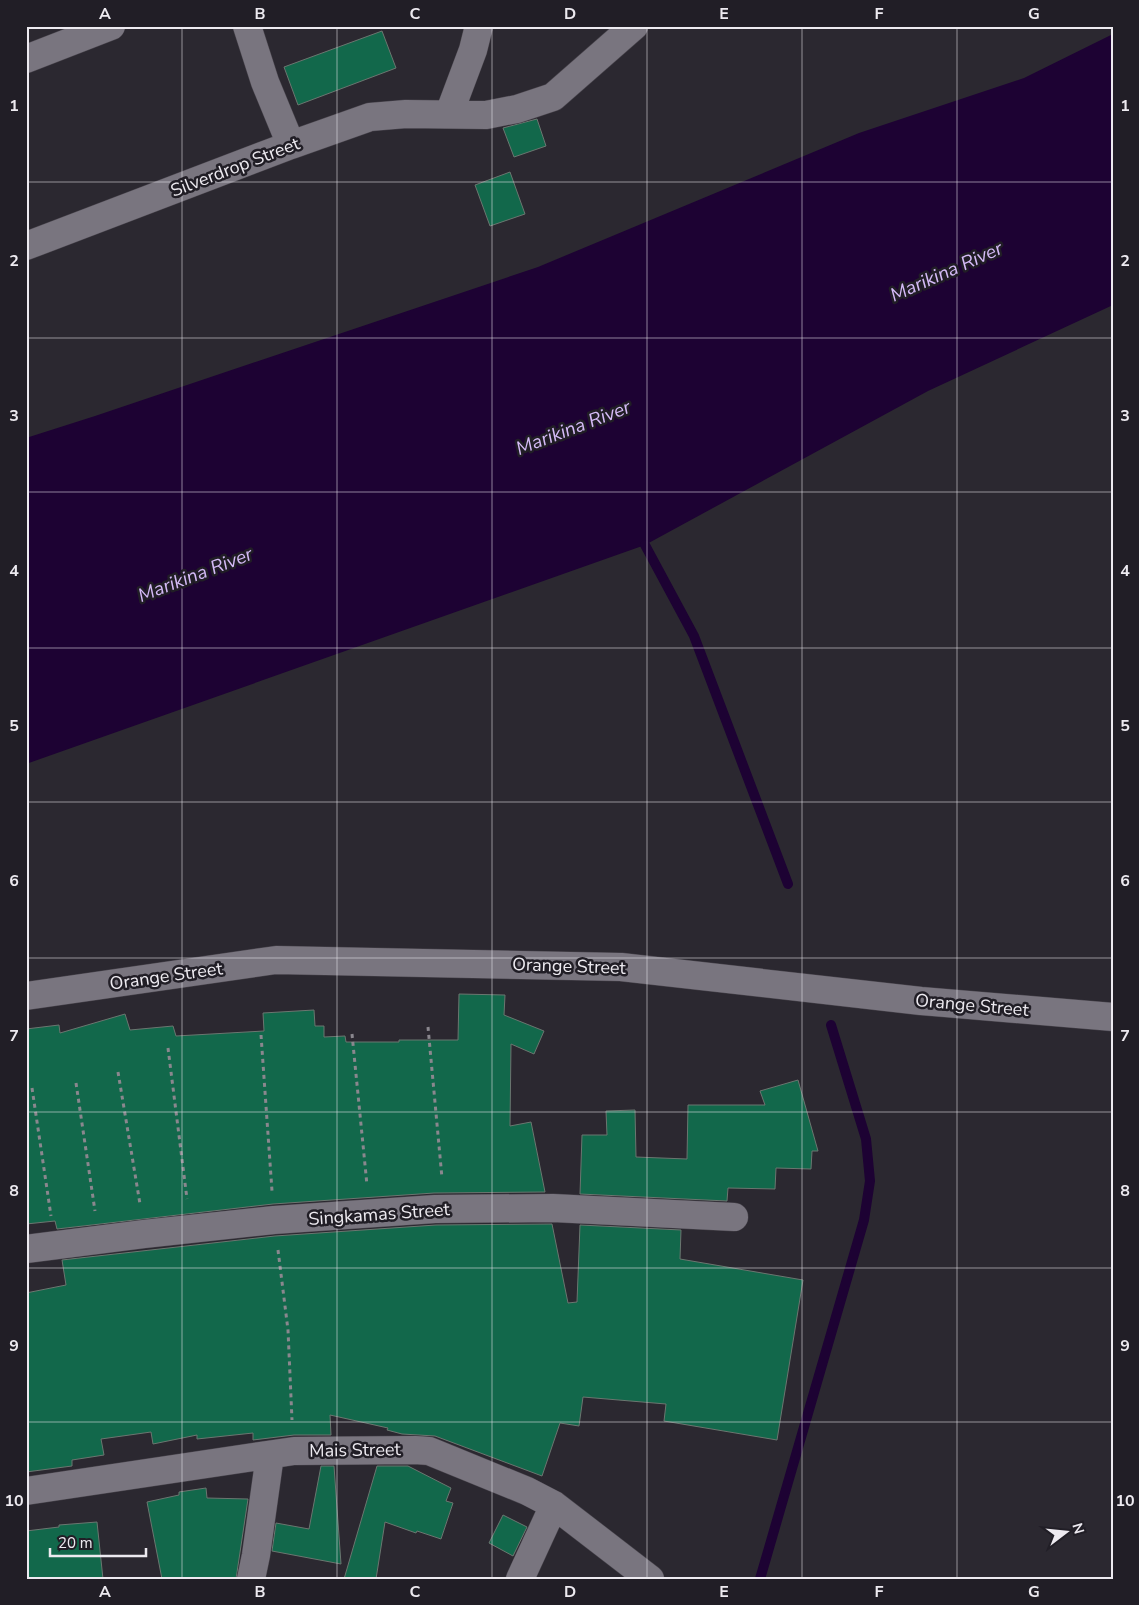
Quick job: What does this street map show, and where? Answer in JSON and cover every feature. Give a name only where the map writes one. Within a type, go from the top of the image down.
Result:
[{"type":"street","points":[[26,59],[111,26]]},
{"type":"street","points":[[248,26],[265,82],[291,145]]},
{"type":"street","points":[[449,114],[479,26]]},
{"type":"street","name":"Silverdrop Street","points":[[26,246],[291,145],[370,117],[406,114],[486,116],[517,110],[553,97],[634,26]]},
{"type":"street","name":"Orange Street","points":[[26,996],[276,960],[621,967],[921,1001],[1113,1017]]},
{"type":"street","name":"Singkamas Street","points":[[26,1249],[274,1220],[445,1209],[553,1208],[734,1217]]},
{"type":"street","name":"Mais Street","points":[[26,1491],[282,1453],[415,1450],[429,1452],[527,1491],[554,1505],[650,1579]]},
{"type":"street","points":[[251,1579],[282,1453]]},
{"type":"street","points":[[520,1579],[554,1505]]},
{"type":"path","points":[[428,1027],[445,1209]]},
{"type":"path","points":[[352,1034],[370,1213]]},
{"type":"path","points":[[261,1035],[274,1220],[288,1330],[282,1453]]},
{"type":"path","points":[[168,1048],[191,1230]]},
{"type":"path","points":[[118,1072],[144,1234]]},
{"type":"path","points":[[76,1083],[99,1239]]},
{"type":"path","points":[[32,1088],[55,1247]]},
{"type":"water","name":"Marikina River","points":[[1113,34],[1113,305],[928,391],[645,545],[26,764],[26,438],[538,267],[859,133],[1024,78]]},
{"type":"building","points":[[382,31],[396,68],[298,105],[284,67]]},
{"type":"building","points":[[537,119],[546,146],[514,157],[503,128]]},
{"type":"building","points":[[510,172],[525,214],[490,226],[475,185]]},
{"type":"building","points":[[459,994],[505,995],[504,1015],[544,1031],[534,1054],[511,1044],[510,1126],[531,1122],[545,1192],[434,1193],[273,1204],[57,1229],[55,1221],[26,1224],[26,1029],[59,1025],[60,1033],[125,1014],[130,1030],[173,1026],[176,1036],[264,1031],[263,1013],[314,1010],[315,1026],[324,1026],[324,1037],[345,1036],[346,1042],[458,1040]]},
{"type":"building","points":[[798,1080],[818,1151],[812,1151],[811,1169],[776,1168],[775,1189],[728,1188],[727,1201],[580,1194],[582,1135],[607,1135],[606,1111],[635,1110],[636,1157],[687,1159],[688,1105],[765,1105],[760,1091]]},
{"type":"building","points":[[552,1224],[568,1303],[577,1302],[580,1225],[681,1230],[680,1259],[803,1280],[777,1440],[664,1421],[666,1404],[583,1397],[579,1426],[560,1423],[542,1476],[435,1436],[402,1434],[387,1430],[388,1428],[330,1415],[331,1435],[294,1435],[253,1440],[253,1433],[197,1439],[197,1435],[153,1444],[151,1432],[101,1439],[104,1455],[72,1460],[72,1466],[26,1472],[26,1293],[66,1285],[62,1260],[275,1236],[436,1225]]},
{"type":"building","points":[[321,1466],[334,1466],[341,1564],[272,1551],[276,1523],[309,1529]]},
{"type":"building","points":[[377,1466],[408,1466],[451,1488],[446,1501],[453,1503],[441,1539],[417,1531],[416,1533],[385,1522],[376,1579],[344,1579]]},
{"type":"building","points":[[206,1488],[207,1498],[248,1499],[236,1579],[162,1579],[147,1502],[179,1495],[179,1492]]},
{"type":"building","points":[[503,1515],[527,1527],[513,1556],[489,1543]]},
{"type":"building","points":[[97,1522],[103,1579],[26,1579],[26,1531],[59,1527],[59,1525]]},
{"type":"waterway","points":[[645,545],[694,636],[788,884]]},
{"type":"waterway","points":[[760,1579],[864,1220],[870,1181],[866,1139],[831,1025]]}]
